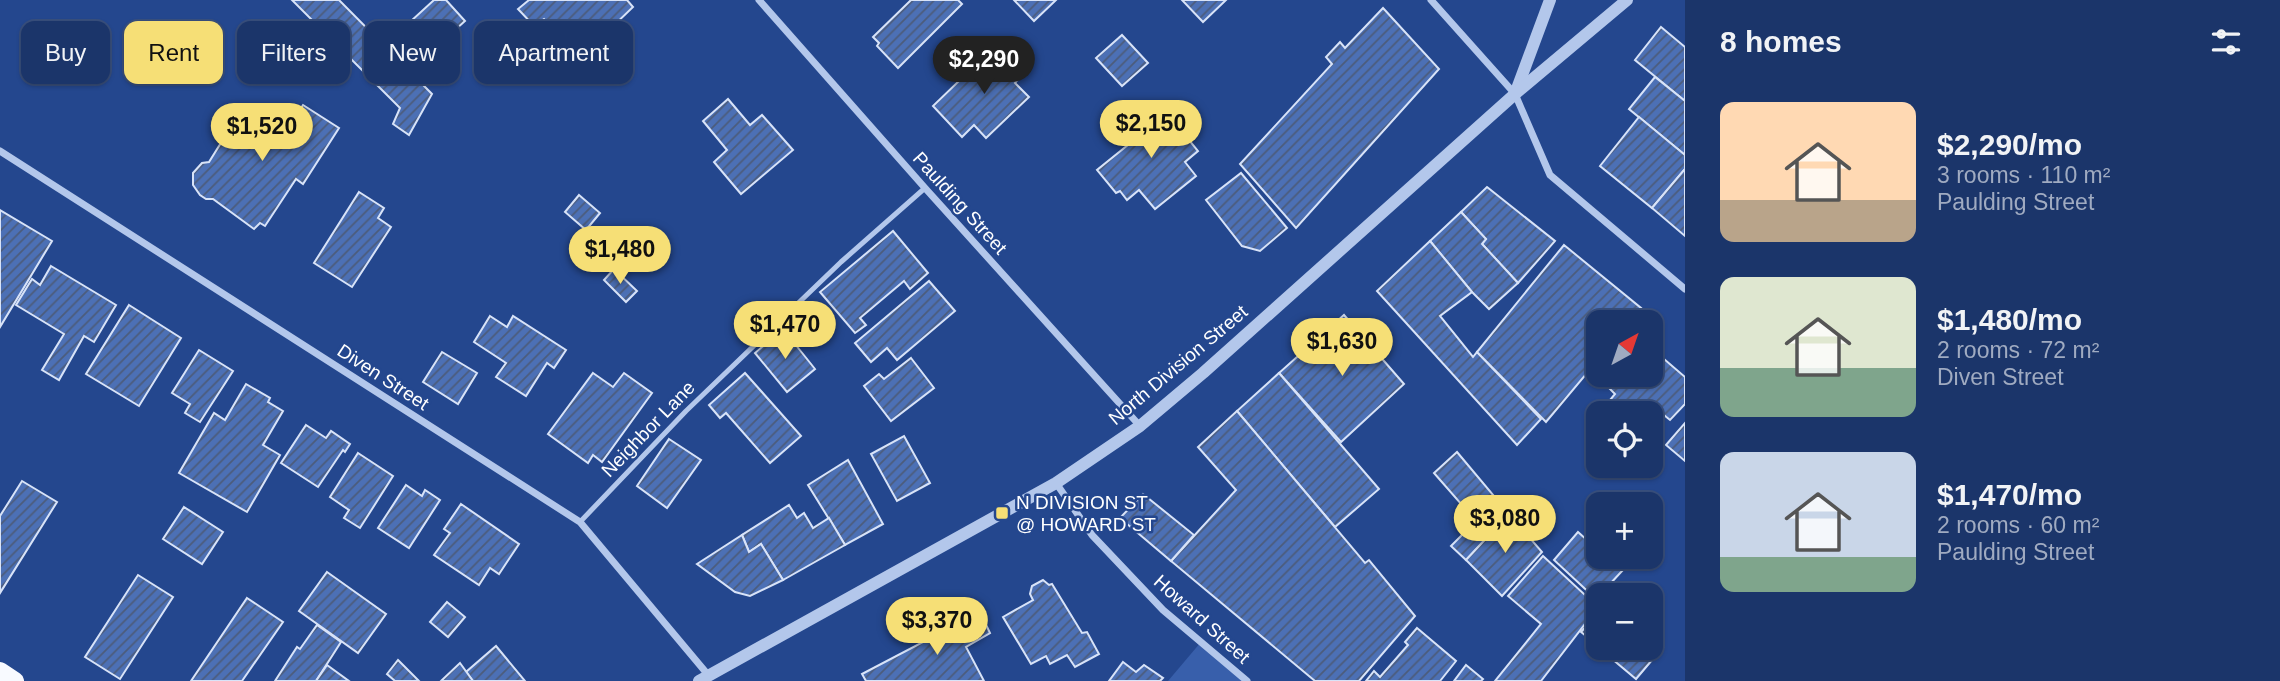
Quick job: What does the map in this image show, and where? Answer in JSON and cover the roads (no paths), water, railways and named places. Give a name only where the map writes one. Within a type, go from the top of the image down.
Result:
[{"type":"main road","points":[[0,671],[15,681]]},
{"type":"street","name":"Paulding Street","points":[[759,0],[1140,426]]},
{"type":"street","points":[[1432,0],[1515,94],[1550,175],[1685,289]]},
{"type":"street","points":[[1515,94],[1550,0]]},
{"type":"street","name":"North Division Street","points":[[704,678],[1056,483],[1140,426],[1515,94],[1627,0]]},
{"type":"street","name":"Diven Street","points":[[0,150],[580,522],[704,678]]},
{"type":"street","name":"Howard Street","points":[[1056,483],[1092,534],[1163,610],[1247,681]]},
{"type":"lane","name":"Neighbor Lane","points":[[580,522],[686,411],[841,262],[925,188]]},
{"type":"place","name":"N DIVISION ST @ HOWARD ST","points":[[1002,513]]}]
